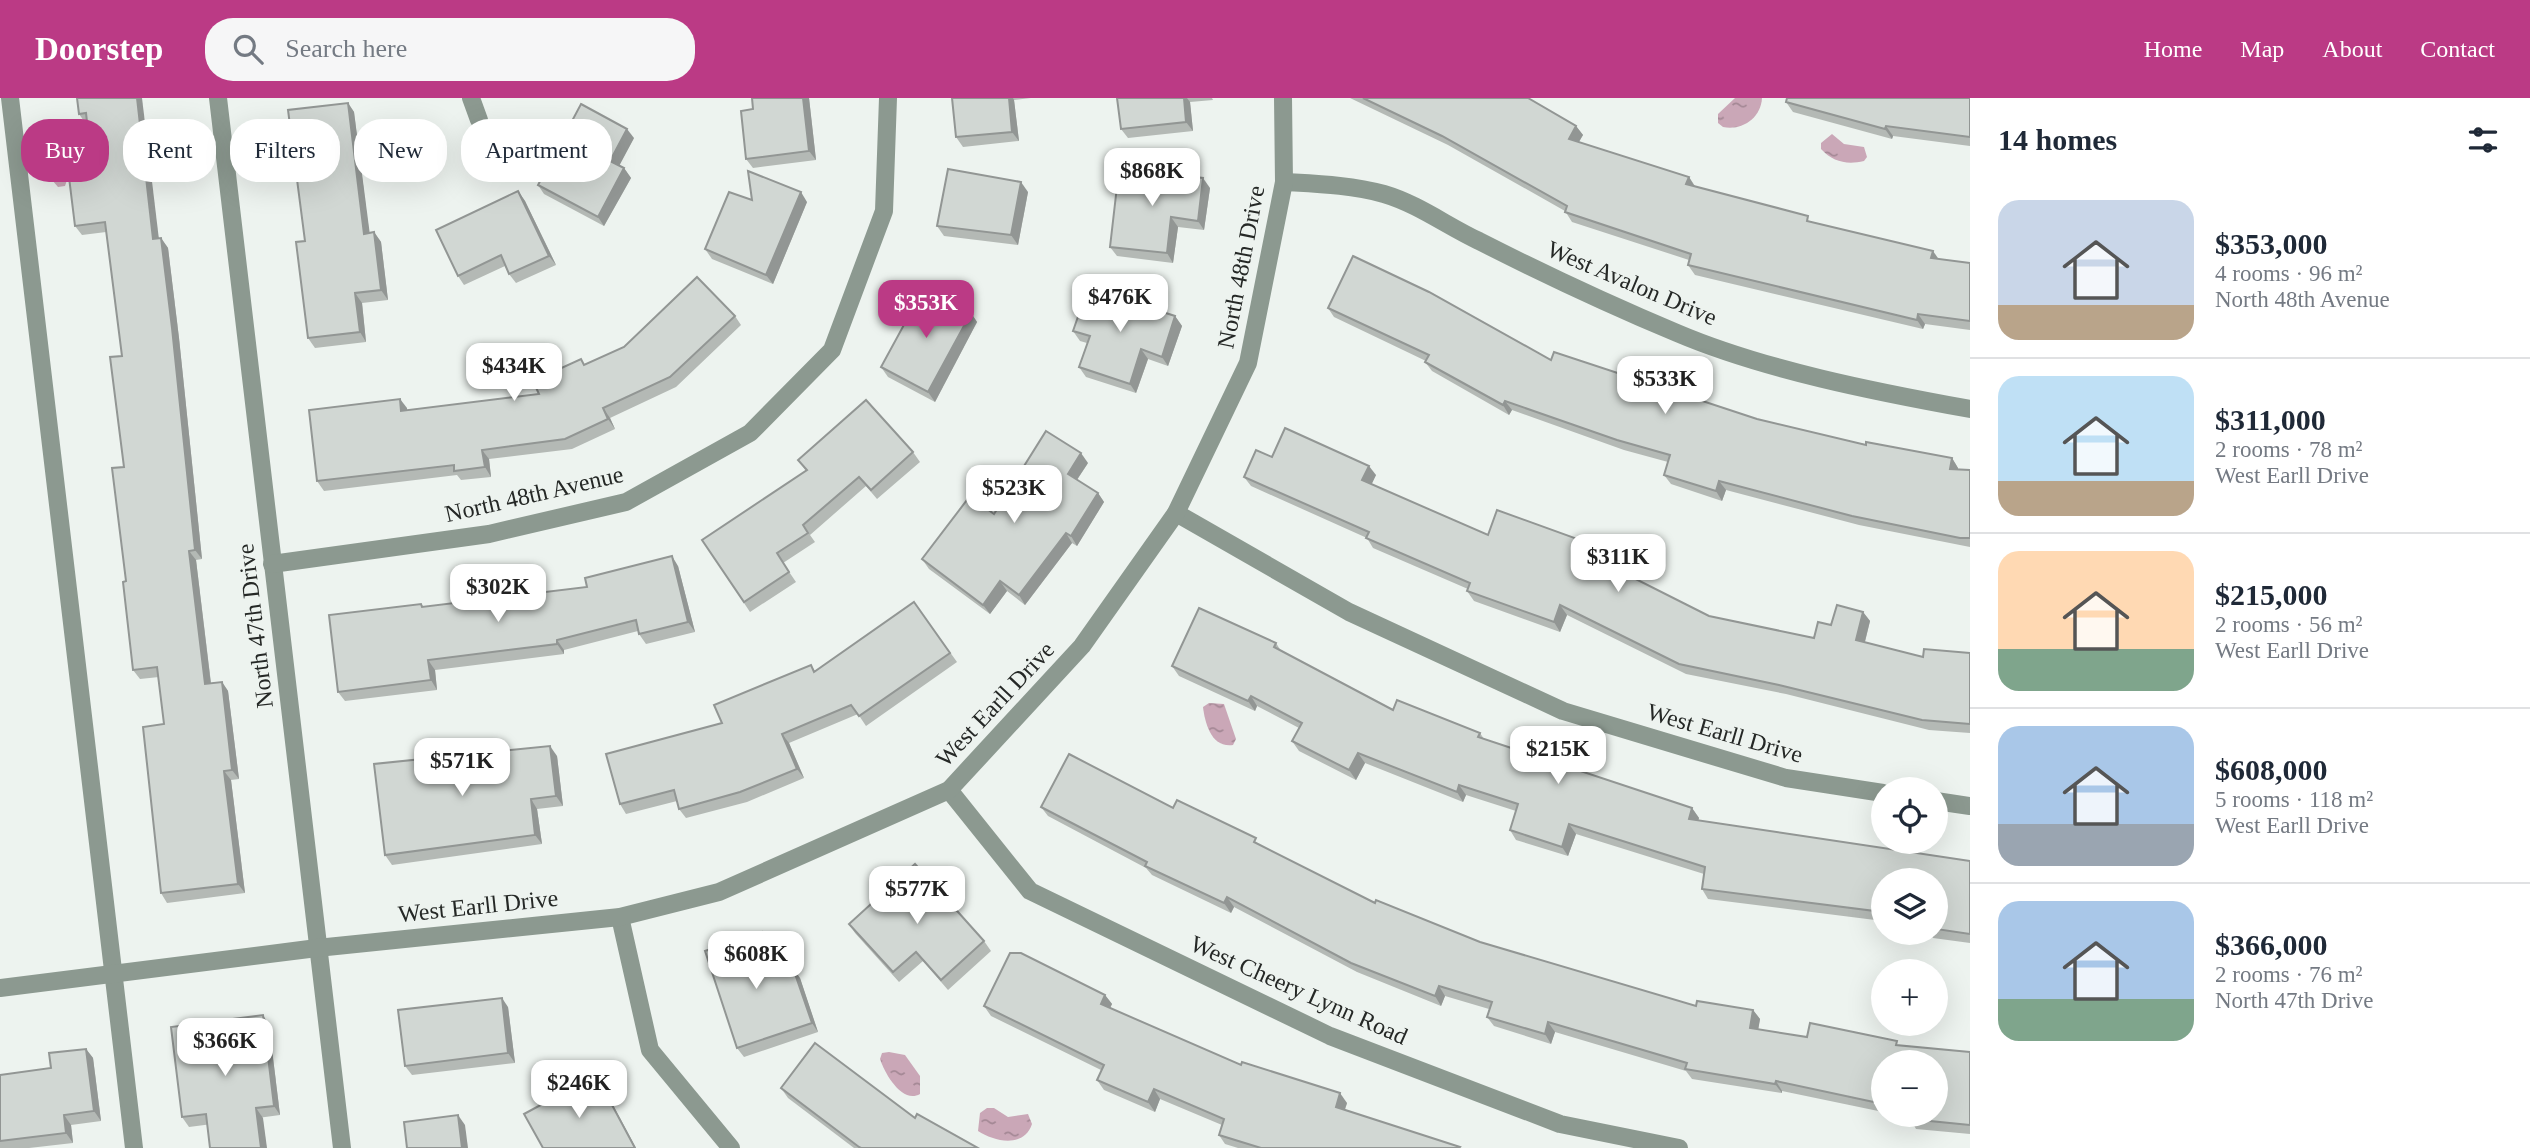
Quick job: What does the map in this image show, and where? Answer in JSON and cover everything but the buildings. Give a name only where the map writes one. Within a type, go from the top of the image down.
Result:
[{"type":"street","points":[[10,98],[134,1148]]},
{"type":"street","name":"North 47th Drive","points":[[218,98],[342,1148]]},
{"type":"street","points":[[471,98],[479,119]]},
{"type":"street","name":"North 48th Avenue","points":[[272,564],[489,534],[626,502],[750,433],[832,350],[884,211],[888,98]]},
{"type":"street","name":"North 48th Drive","points":[[1175,513],[1248,363],[1284,182],[1283,98]]},
{"type":"street","name":"West Avalon Drive","points":[[1284,182],[1353,186],[1406,202],[1586,294],[1681,335],[1789,369],[1903,397],[1970,409]]},
{"type":"street","name":"West Earll Drive","points":[[0,988],[317,948],[620,917],[719,892],[949,790],[1082,646],[1175,513],[1349,612],[1563,711],[1786,778],[1871,791]]},
{"type":"street","name":"West Cheery Lynn Road","points":[[949,790],[1030,891],[1330,1035],[1560,1124],[1679,1148]]},
{"type":"street","points":[[1948,803],[1970,807]]},
{"type":"street","points":[[620,917],[650,1050],[732,1148]]},
{"type":"water","points":[[1735,98],[1762,98],[1758,112],[1749,122],[1737,127],[1723,127],[1718,123],[1718,114]]},
{"type":"water","points":[[1832,134],[1844,144],[1864,147],[1867,157],[1864,161],[1852,163],[1830,157],[1821,149],[1821,143]]},
{"type":"water","points":[[54,182],[66,182],[65,186],[58,187]]},
{"type":"water","points":[[1209,703],[1224,704],[1236,739],[1233,745],[1219,743],[1210,733],[1203,707]]},
{"type":"water","points":[[882,1053],[905,1055],[920,1076],[920,1094],[907,1095],[895,1086],[880,1059]]},
{"type":"water","points":[[987,1108],[994,1108],[1008,1117],[1028,1114],[1032,1124],[1023,1137],[1016,1140],[992,1138],[978,1131],[980,1113]]}]
